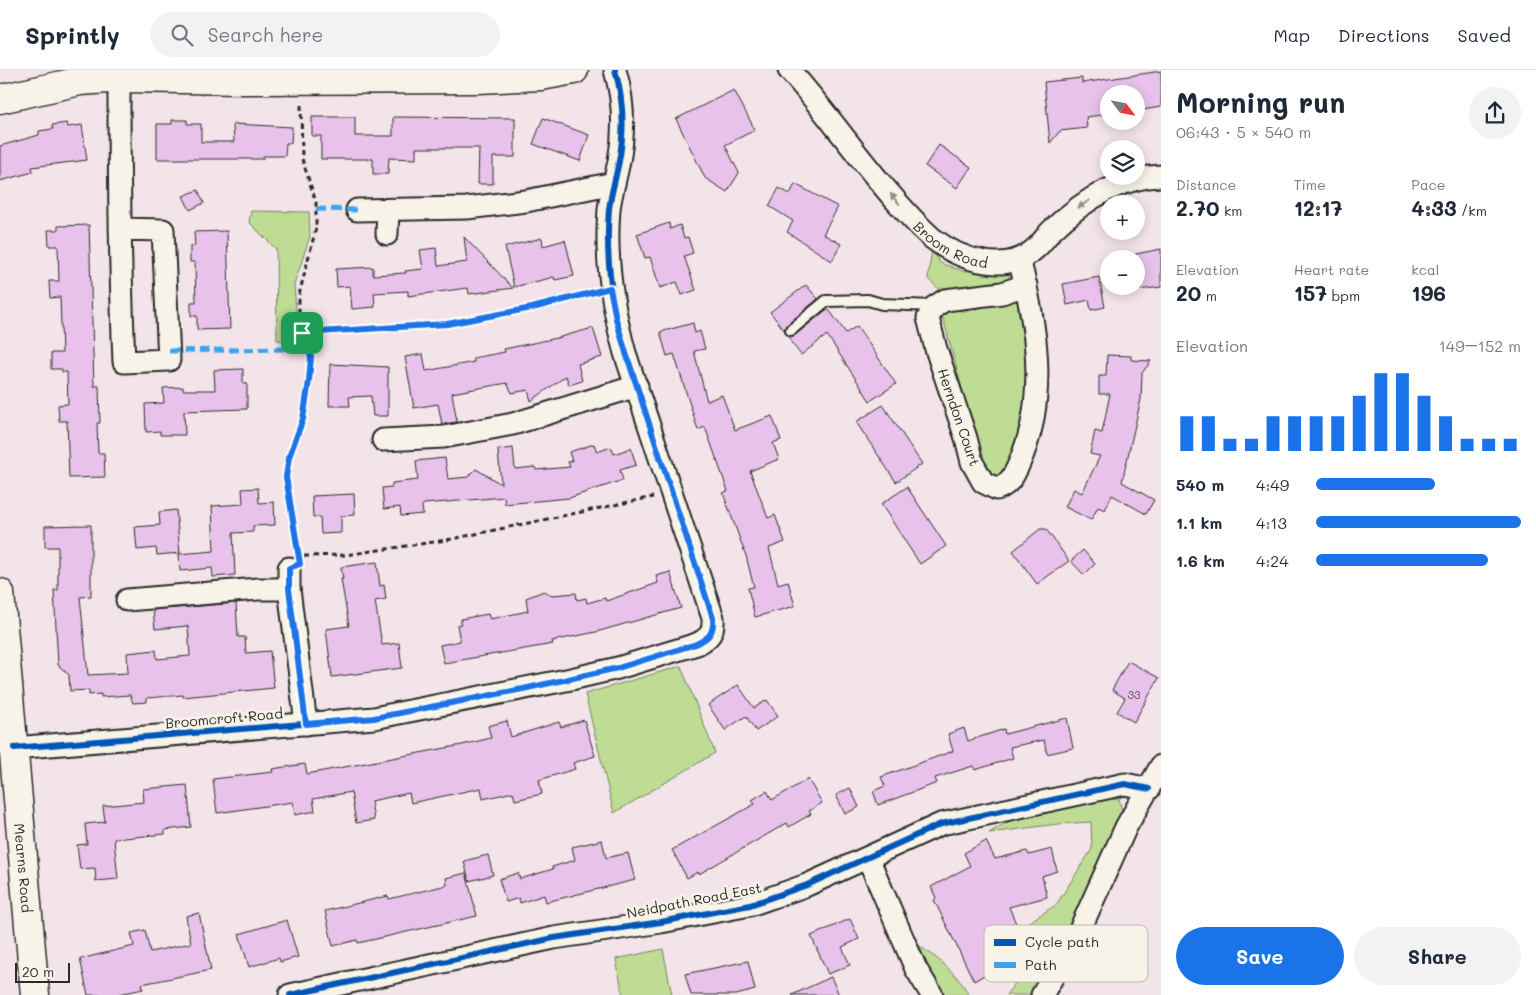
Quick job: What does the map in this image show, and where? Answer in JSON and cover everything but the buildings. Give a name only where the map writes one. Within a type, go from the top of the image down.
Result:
[{"type":"street","points":[[0,99],[80,81],[119,78],[513,78],[574,70]]},
{"type":"street","name":"Broomcroft Road","points":[[14,748],[374,718],[618,668],[707,639],[714,629],[713,618],[616,319],[610,288],[608,230],[614,183],[624,133],[623,106],[615,70]]},
{"type":"street","name":"Broom Road","points":[[789,70],[869,170],[931,237],[953,252],[976,261],[1000,262],[1019,260]]},
{"type":"street","points":[[119,78],[120,229],[124,362],[169,360],[164,230],[120,229]]},
{"type":"street","points":[[1019,260],[1036,249],[1051,231],[1095,197],[1115,186],[1137,178],[1161,176]]},
{"type":"street","points":[[357,210],[467,208],[526,201],[614,183]]},
{"type":"street","points":[[387,234],[388,210]]},
{"type":"street","name":"Herndon Court","points":[[934,306],[928,318],[972,462],[983,482],[997,489],[1007,486],[1018,468],[1036,408],[1035,344],[1026,285],[1019,260]]},
{"type":"street","points":[[934,306],[946,300],[1002,293],[1026,285]]},
{"type":"street","points":[[383,439],[444,437],[514,424],[637,386]]},
{"type":"street","points":[[289,568],[289,589],[306,724]]},
{"type":"street","points":[[127,600],[258,589],[289,589]]},
{"type":"street","name":"Mearns Road","points":[[0,592],[35,995]]},
{"type":"street","points":[[1082,925],[1126,828],[1161,766]]},
{"type":"street","name":"Neidpath Road East","points":[[290,995],[554,938],[661,922],[750,905],[807,886],[940,824],[1125,784],[1149,789]]},
{"type":"street","points":[[868,858],[916,969],[932,995]]},
{"type":"street","points":[[1042,995],[1050,982]]},
{"type":"lane","points":[[791,330],[826,301],[868,300],[882,304],[934,306]]},
{"type":"path","points":[[301,79],[300,129],[302,159],[316,202],[316,228],[299,295],[302,333],[311,357],[309,381],[303,419],[289,457],[286,477],[298,556],[345,555],[447,540],[673,493]]},
{"type":"path","points":[[302,333],[447,324],[532,308],[610,288]]},
{"type":"green space","points":[[251,211],[309,212],[310,236],[294,285],[298,333],[287,341],[277,340],[276,249],[249,222]]},
{"type":"green space","points":[[932,248],[940,263],[963,271],[1006,270],[1011,280],[994,288],[943,293],[928,279]]},
{"type":"green space","points":[[1017,299],[1023,302],[1029,406],[1007,475],[991,476],[978,449],[942,314],[948,310],[967,311]]},
{"type":"green space","points":[[681,666],[715,753],[614,813],[585,694]]},
{"type":"green space","points":[[1119,799],[1122,810],[1074,922],[1072,925],[1024,925],[1056,905],[1092,849],[1091,822],[1058,824],[989,833],[1007,822],[1101,800]]},
{"type":"green space","points":[[918,945],[946,967],[959,980],[969,995],[941,995]]},
{"type":"green space","points":[[663,949],[672,995],[623,995],[616,959]]},
{"type":"green space","points":[[1016,982],[1037,982],[1029,995],[1006,995]]},
{"type":"marked path","points":[[316,209],[357,210]]},
{"type":"marked path","points":[[169,351],[288,349],[304,335]]},
{"type":"cycle path","points":[[14,748],[374,718],[618,668],[697,644],[708,637],[713,628],[713,618],[625,353],[613,300],[608,246],[609,209],[619,161],[623,126],[622,104],[615,70]]},
{"type":"cycle path","points":[[290,995],[554,938],[661,922],[750,905],[807,885],[941,824],[1125,784],[1149,789]]},
{"type":"route","points":[[610,288],[616,319],[626,353],[713,618],[714,629],[707,639],[660,656],[571,679],[374,718],[306,724],[289,589],[289,568],[300,564],[286,477],[289,457],[303,419],[309,381],[311,357],[302,333],[447,324],[532,308],[610,288]]}]
